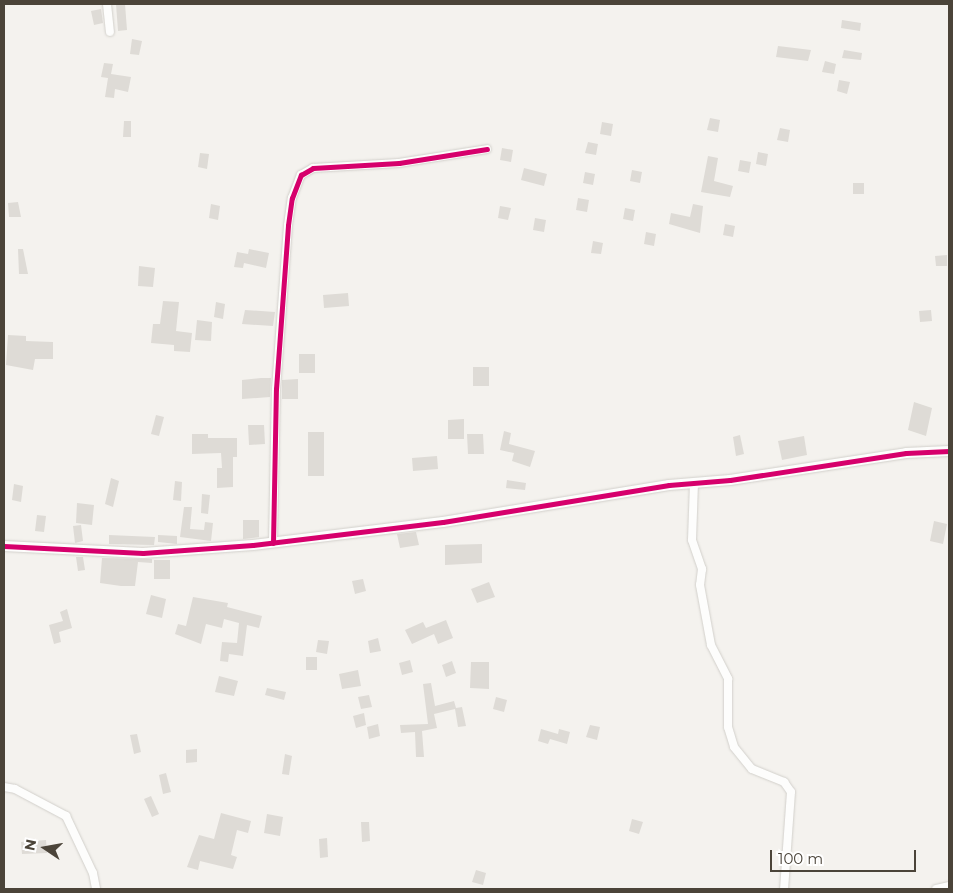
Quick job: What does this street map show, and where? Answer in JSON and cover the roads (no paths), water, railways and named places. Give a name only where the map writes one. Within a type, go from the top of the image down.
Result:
[{"type":"street","points":[[107,4],[110,32]]},
{"type":"street","points":[[273,543],[278,370],[290,207],[301,175],[312,168],[399,163],[487,149]]},
{"type":"street","points":[[4,546],[143,553],[273,543],[443,522],[694,483],[949,450]]},
{"type":"street","points":[[694,483],[692,540],[702,569],[700,585],[711,645],[728,679],[728,726],[734,747],[752,769],[784,782],[790,792],[784,889]]},
{"type":"street","points":[[4,787],[14,789],[66,816],[93,873],[96,889]]},
{"type":"street","points":[[936,889],[949,886]]}]
